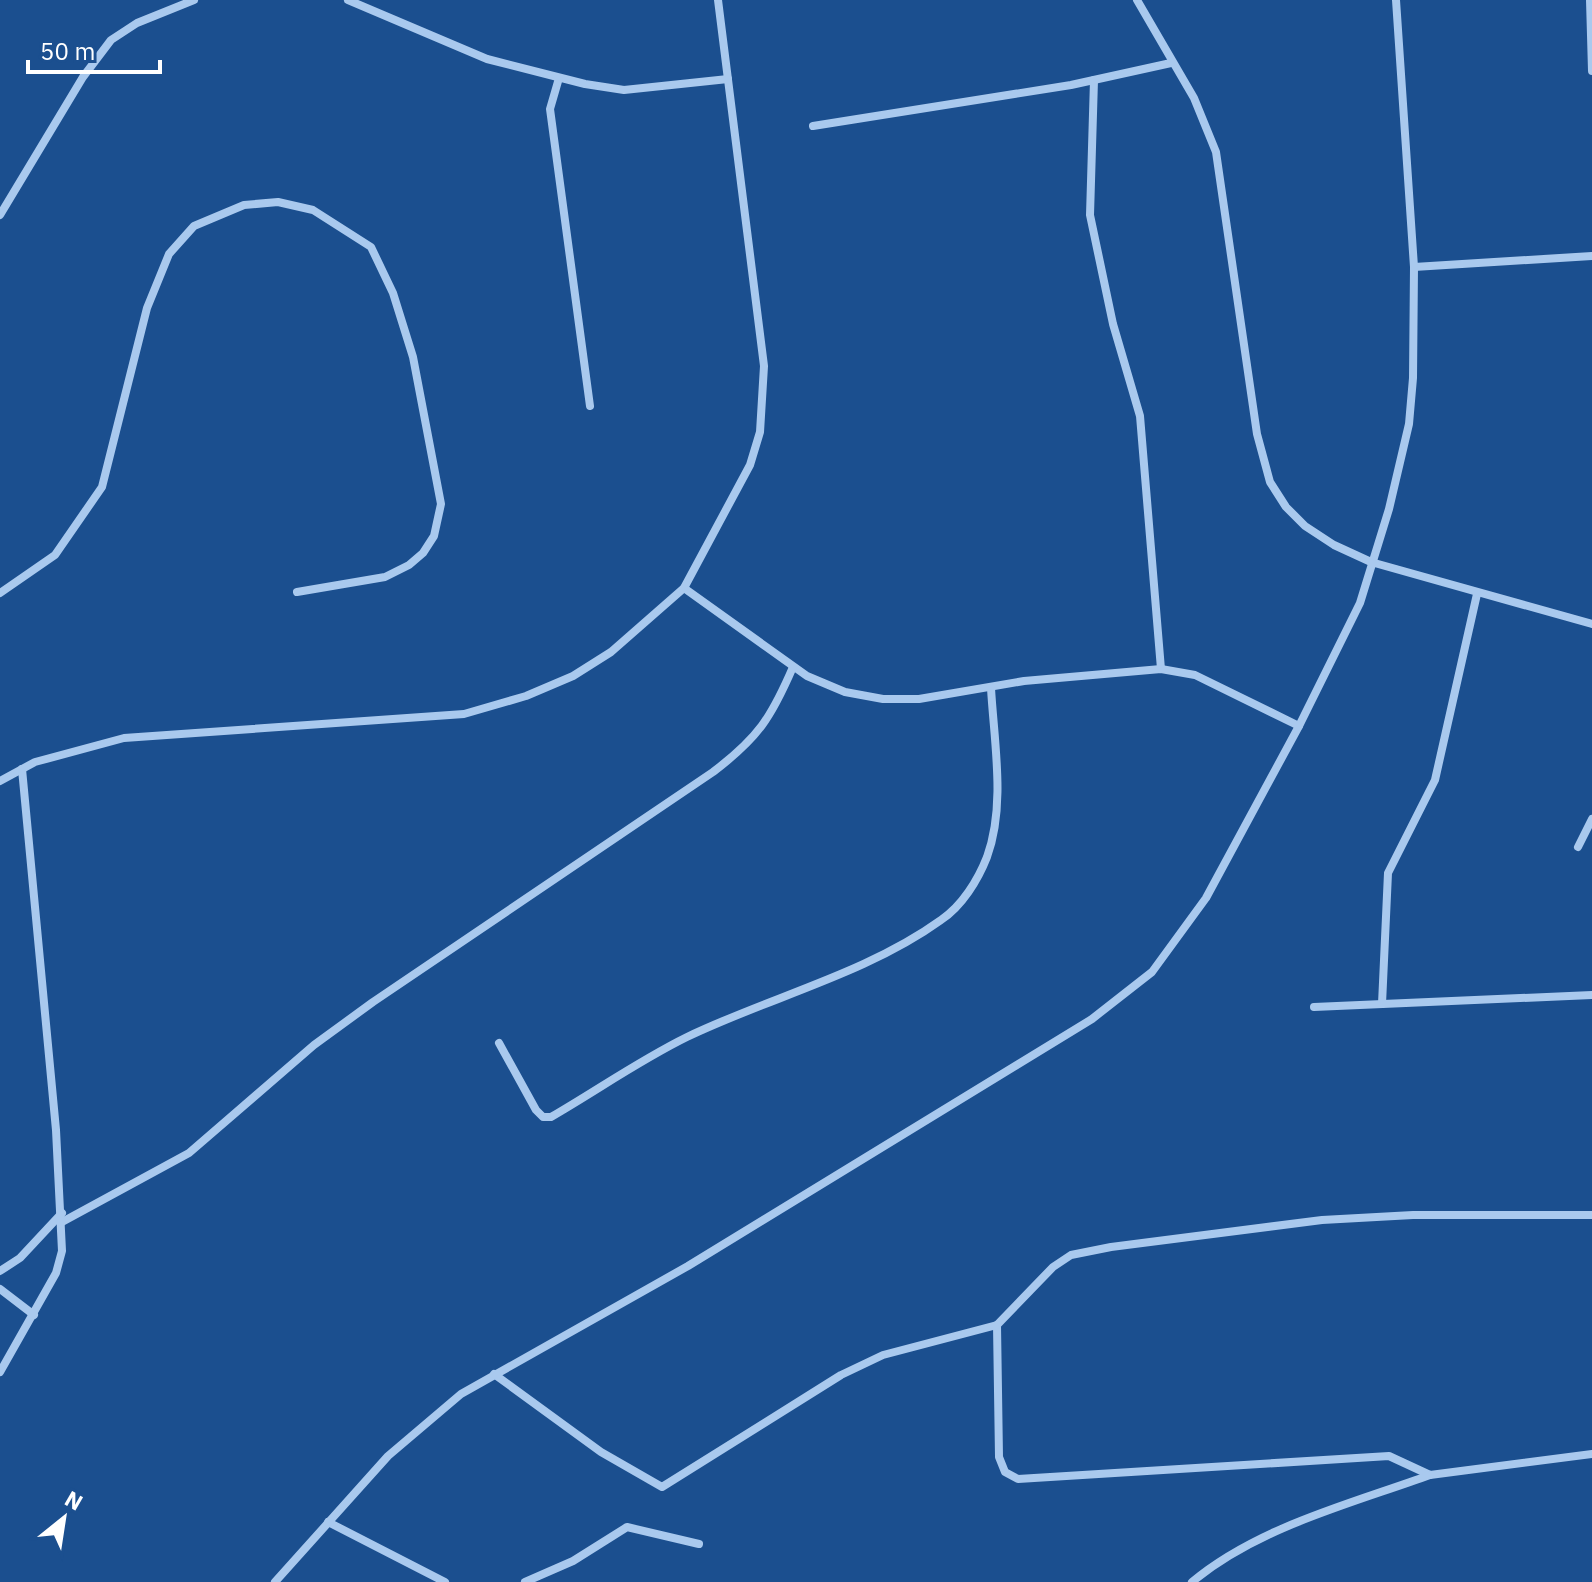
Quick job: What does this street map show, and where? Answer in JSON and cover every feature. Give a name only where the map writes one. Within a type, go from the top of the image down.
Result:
[{"type":"street","points":[[0,215],[83,77],[111,40],[151,17],[194,0]]},
{"type":"street","points":[[348,0],[487,59],[559,78],[624,90],[728,79]]},
{"type":"street","points":[[0,768],[3,779],[22,769],[124,738],[464,714],[526,696],[573,676],[611,652],[684,588],[740,488],[760,432],[764,366],[718,0]]},
{"type":"street","points":[[1137,0],[1194,98],[1216,152],[1257,434],[1270,482],[1305,526],[1334,545],[1371,562],[1592,624]]},
{"type":"street","points":[[275,1582],[328,1522],[427,1420],[494,1374],[688,1266],[1092,1019],[1152,972],[1206,898],[1299,726],[1360,603],[1389,509],[1409,424],[1414,267],[1396,0]]},
{"type":"street","points":[[1590,0],[1592,71]]},
{"type":"street","points":[[813,126],[1094,80],[1171,63]]},
{"type":"street","points":[[559,78],[550,109],[590,406]]},
{"type":"street","points":[[1094,80],[1090,215],[1113,324],[1140,416],[1161,669]]},
{"type":"street","points":[[0,593],[55,555],[102,487],[147,308],[169,254],[194,226],[244,205],[278,202],[313,210],[371,247],[393,293],[413,357],[441,504],[434,536],[423,553],[409,565],[385,577],[297,592]]},
{"type":"street","points":[[1414,267],[1592,256]]},
{"type":"street","points":[[684,588],[793,667],[845,692],[883,699],[919,699],[1124,669],[1161,669],[1195,675],[1299,726]]},
{"type":"street","points":[[1382,1004],[1388,873],[1435,780],[1477,594]]},
{"type":"street","points":[[0,1271],[20,1258],[62,1218],[189,1153],[314,1045],[373,1002],[743,750],[773,713],[793,667]]},
{"type":"street","points":[[499,1043],[536,1110],[543,1117],[551,1117],[687,1037],[879,957],[941,921],[971,887],[987,857],[992,835],[997,803],[991,688]]},
{"type":"street","points":[[0,1372],[56,1273],[62,1251],[62,1218],[22,769]]},
{"type":"street","points":[[1578,847],[1592,819]]},
{"type":"street","points":[[1314,1007],[1592,995]]},
{"type":"street","points":[[494,1374],[601,1452],[662,1487],[841,1375],[883,1355],[997,1325],[1053,1267],[1071,1255],[1111,1247],[1367,1217],[1506,1213],[1592,1215]]},
{"type":"street","points":[[0,1289],[34,1315]]},
{"type":"street","points":[[997,1325],[999,1457],[1005,1472],[1018,1479],[1389,1456],[1430,1475]]},
{"type":"street","points":[[1192,1582],[1221,1562],[1300,1521],[1430,1475],[1592,1454]]},
{"type":"street","points":[[328,1522],[445,1582]]},
{"type":"street","points":[[525,1582],[573,1561],[627,1527],[699,1544]]}]
